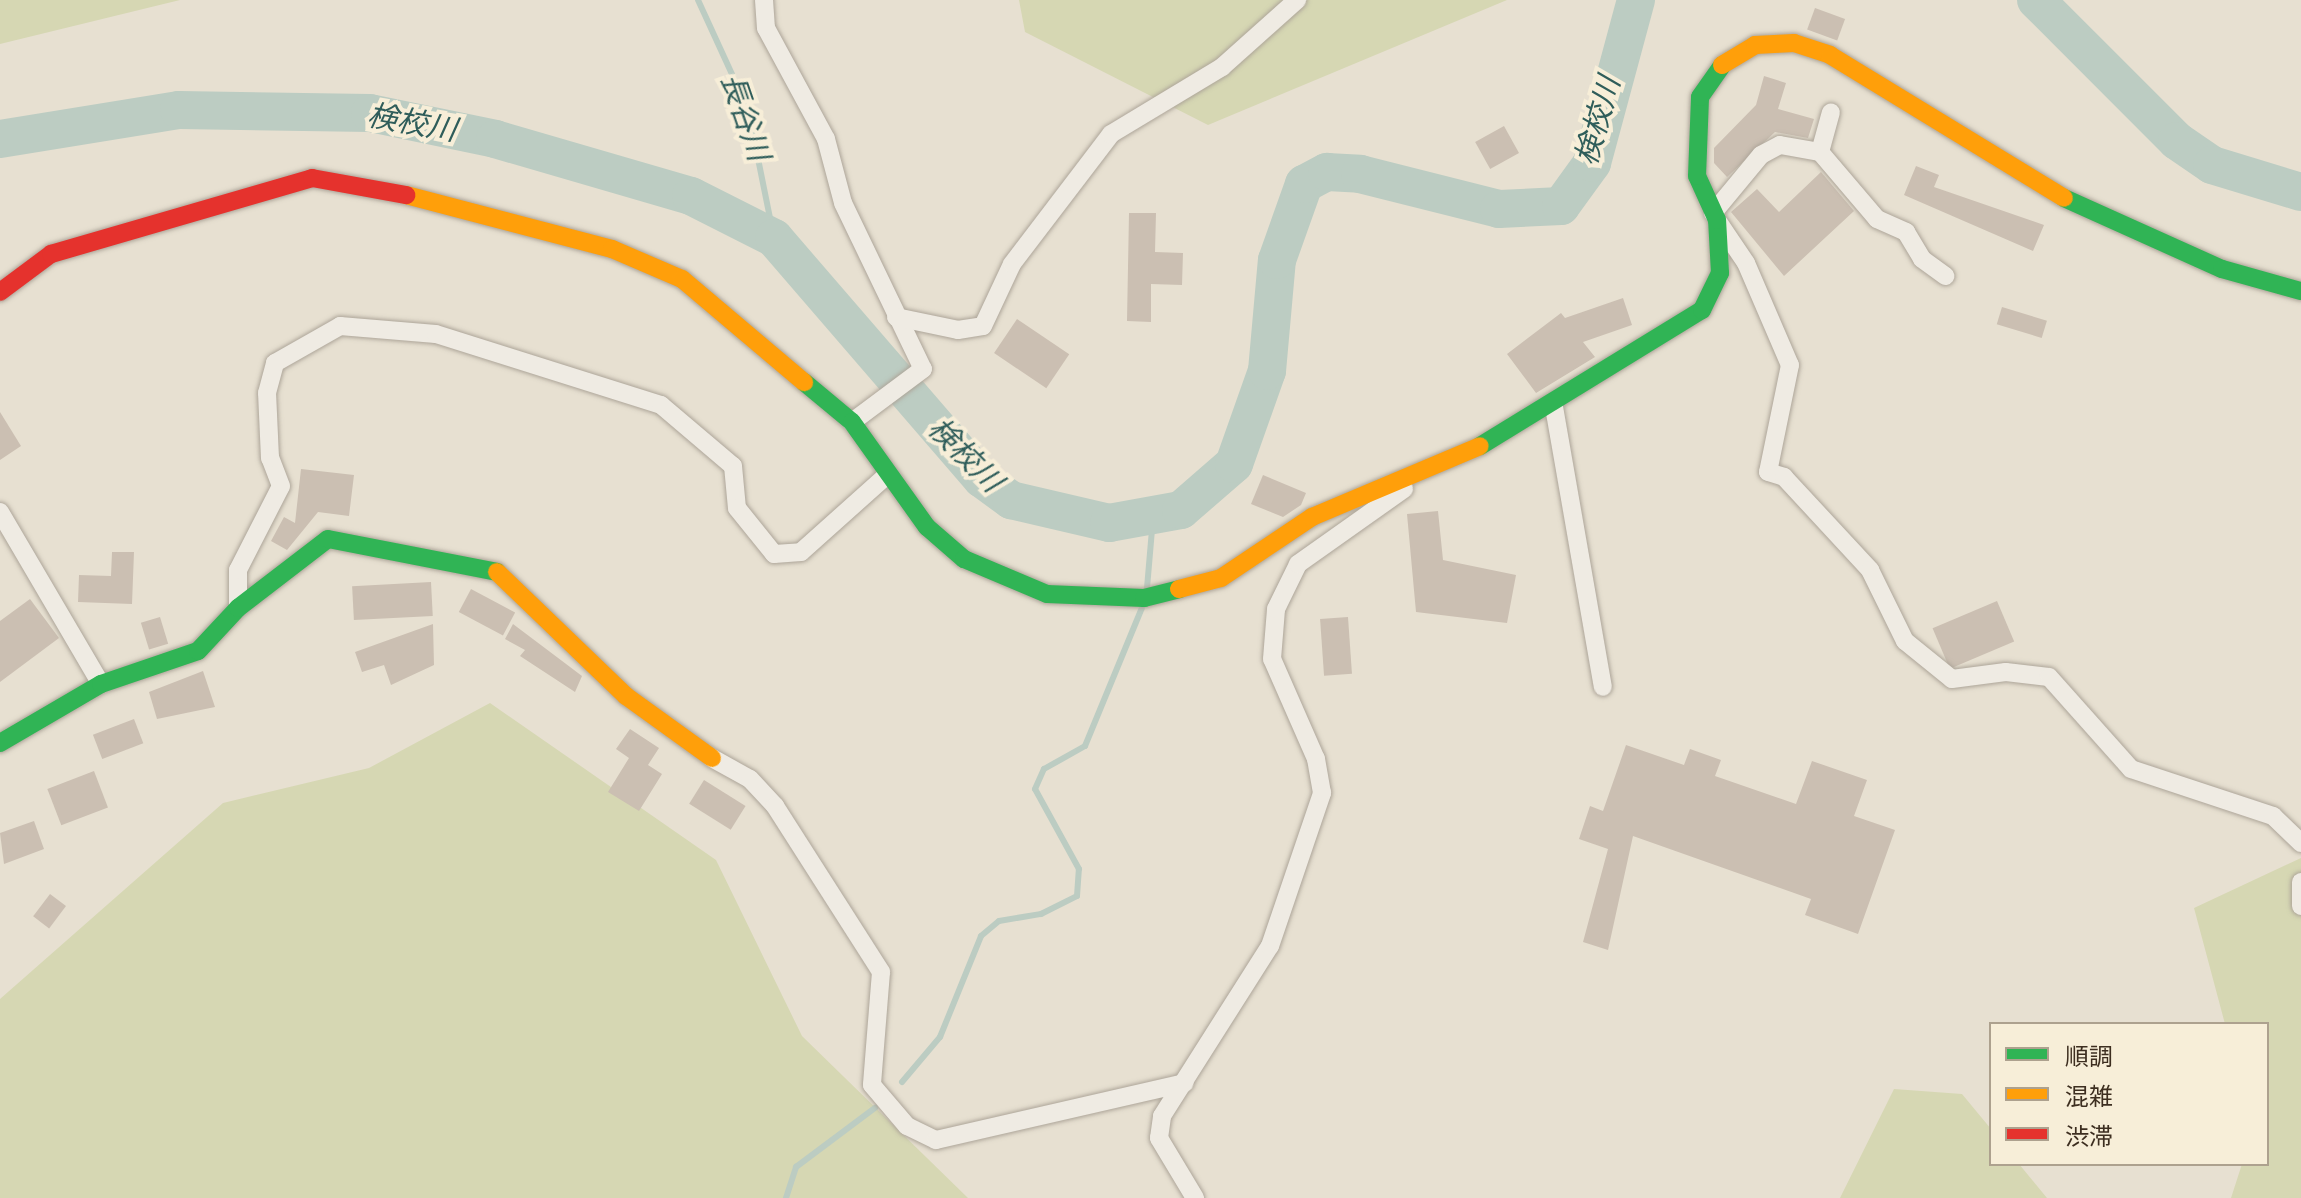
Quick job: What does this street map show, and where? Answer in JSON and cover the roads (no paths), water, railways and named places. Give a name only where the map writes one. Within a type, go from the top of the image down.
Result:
[{"type":"street","points":[[764,0],[771,38],[826,139],[843,203],[923,369],[852,422]]},
{"type":"street","points":[[896,317],[958,330],[983,326],[1012,264],[1111,134],[1222,67],[1297,0]]},
{"type":"street","points":[[2301,291],[2222,269],[2059,196],[1830,55],[1794,43],[1728,56],[1700,97],[1697,176],[1715,217],[1746,263],[1790,365],[1768,472],[1784,477],[1870,570],[1905,641],[1952,679],[2006,672],[2049,677],[2131,769],[2273,816],[2301,843]]},
{"type":"street","points":[[1820,152],[1831,112]]},
{"type":"street","points":[[1195,1198],[1159,1138],[1162,1116],[1270,946],[1316,823],[1322,793],[1316,759],[1272,659],[1276,609],[1298,564],[1416,480],[1554,407],[1702,310],[1720,273],[1715,217],[1761,155],[1780,145],[1820,152],[1877,219],[1906,232],[1922,259],[1945,276]]},
{"type":"street","points":[[0,292],[51,254],[312,178],[399,193],[612,249],[682,279],[852,422],[886,476],[927,527],[1009,583],[1047,594],[1144,598],[1221,578],[1312,517],[1416,480]]},
{"type":"street","points":[[238,608],[238,570],[281,486],[270,458],[267,393],[275,363],[340,326],[436,334],[661,405],[733,466],[737,508],[774,554],[801,552],[886,476]]},
{"type":"street","points":[[1554,407],[1603,687]]},
{"type":"street","points":[[0,512],[101,684]]},
{"type":"street","points":[[0,743],[101,684],[198,651],[238,608],[328,539],[458,555],[489,565],[564,629],[636,705],[712,758],[750,779],[775,806],[881,972],[872,1085],[907,1126],[936,1140],[1185,1083]]},
{"type":"street","points":[[2301,882],[2301,906]]},
{"type":"waterway","name":"長谷川","points":[[698,0],[748,109],[774,238]]},
{"type":"waterway","name":"検校川","points":[[0,139],[179,110],[370,113],[495,139],[691,196],[774,238],[982,479],[1011,500],[1109,523],[1181,510],[1234,464],[1267,371],[1277,260],[1304,184],[1327,172],[1360,174],[1499,209],[1561,206],[1592,163],[1636,0]]},
{"type":"waterway","name":"検校川","points":[[2036,0],[2177,141],[2212,165],[2301,192]]},
{"type":"waterway","points":[[1147,588],[1153,518]]},
{"type":"waterway","points":[[902,1082],[940,1037],[981,936],[999,921],[1041,914],[1077,896],[1079,869],[1035,789],[1044,769],[1085,746],[1142,608]]},
{"type":"waterway","points":[[786,1198],[796,1167],[875,1108]]}]
